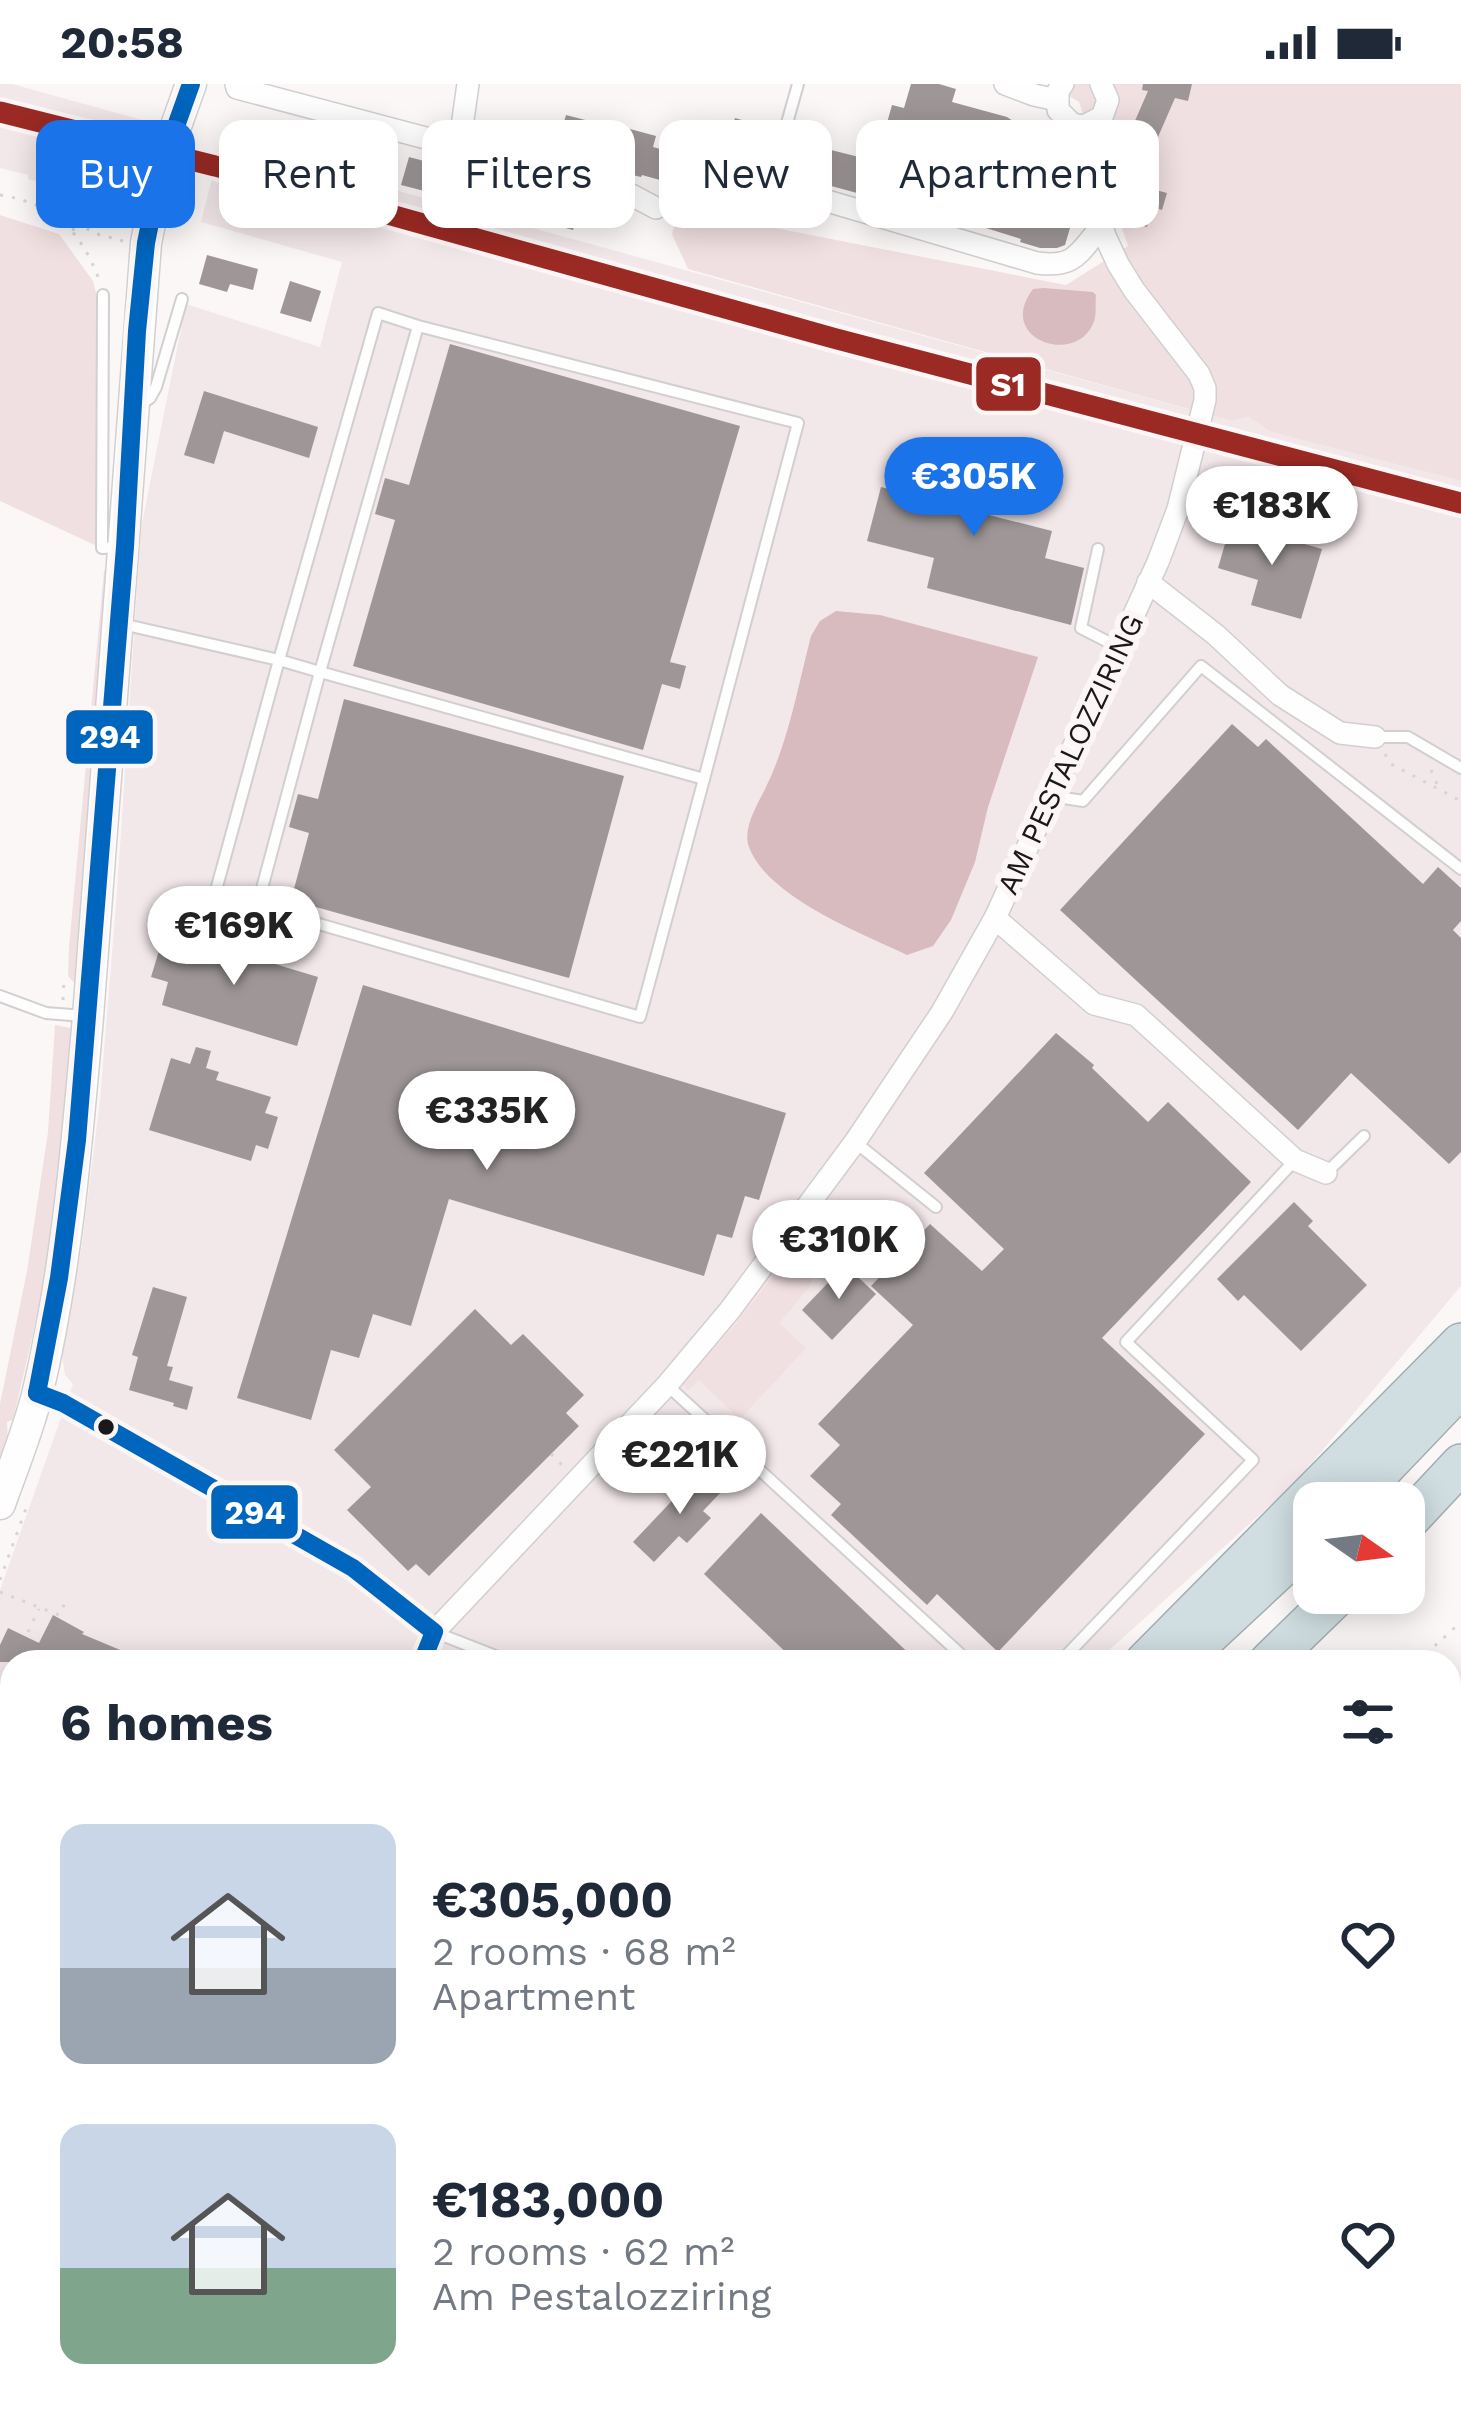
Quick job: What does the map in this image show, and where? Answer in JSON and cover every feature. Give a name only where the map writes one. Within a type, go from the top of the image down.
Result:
[{"type":"highway","points":[[1397,1408],[1461,1325]]},
{"type":"highway","points":[[1156,1650],[1461,1343]]},
{"type":"highway","points":[[1372,1482],[1461,1388]]},
{"type":"highway","points":[[1425,1503],[1461,1465]]},
{"type":"highway","points":[[1425,1535],[1461,1500]]},
{"type":"highway","points":[[1193,1650],[1293,1557]]},
{"type":"highway","points":[[1281,1650],[1319,1614]]},
{"type":"main road","points":[[0,1504],[37,1393],[59,1278],[88,1017],[139,313],[151,210],[191,84]]},
{"type":"street","points":[[236,84],[422,138]]},
{"type":"street","points":[[463,120],[468,84]]},
{"type":"street","points":[[1005,84],[1034,95],[1060,92]]},
{"type":"street","points":[[1096,120],[1102,117],[1108,100],[1101,84]]},
{"type":"street","points":[[635,197],[656,208]]},
{"type":"street","points":[[919,228],[1058,266],[1069,262],[1100,228]]},
{"type":"street","points":[[1103,228],[1134,290],[1204,388],[1178,509],[1148,582]]},
{"type":"street","name":"AM PESTALOZZIRING","points":[[427,1650],[434,1632],[667,1385],[730,1310],[855,1142],[942,1012],[994,918],[1148,582],[1280,694],[1340,733],[1376,737]]},
{"type":"street","name":"AM PESTALOZZIRING","points":[[994,918],[1094,1004],[1136,1015],[1294,1160],[1326,1174]]},
{"type":"street","points":[[37,1393],[353,1568],[434,1632]]},
{"type":"lane","points":[[788,120],[798,84]]},
{"type":"lane","points":[[104,295],[102,548],[124,547]]},
{"type":"lane","points":[[134,407],[150,398],[156,387],[182,299]]},
{"type":"lane","points":[[378,313],[798,423],[640,1017],[214,895],[279,660],[378,313]]},
{"type":"lane","points":[[257,907],[418,326]]},
{"type":"lane","points":[[1098,548],[1081,628],[1120,648]]},
{"type":"lane","points":[[119,624],[279,660],[704,779]]},
{"type":"lane","points":[[1053,792],[1083,801],[1201,666],[1461,869]]},
{"type":"lane","points":[[1376,737],[1408,737],[1461,768]]},
{"type":"lane","points":[[0,996],[46,1013],[88,1017]]},
{"type":"lane","points":[[1326,1174],[1364,1136]]},
{"type":"lane","points":[[855,1142],[936,1207]]},
{"type":"lane","points":[[1071,1650],[1253,1460],[1126,1342],[1294,1160]]},
{"type":"lane","points":[[667,1385],[956,1650]]},
{"type":"lane","points":[[434,1632],[480,1650]]},
{"type":"path","points":[[0,195],[33,202],[60,217],[92,263],[104,295]]},
{"type":"path","points":[[73,233],[75,221],[113,239]]},
{"type":"path","points":[[1391,764],[1461,802]]},
{"type":"path","points":[[550,1454],[565,1467]]},
{"type":"path","points":[[0,1592],[59,1615],[66,1601]]},
{"type":"path","points":[[28,1632],[40,1607]]},
{"type":"path","points":[[1431,1650],[1461,1622]]},
{"type":"shaded area","points":[[0,84],[142,120],[36,120],[36,181],[0,168]]},
{"type":"shaded area","points":[[1048,84],[1461,84],[1461,481],[1271,432],[1248,417],[1232,421],[688,269],[672,234],[674,228],[775,228],[1066,285],[1128,246],[1122,228],[1159,228],[1159,120],[1085,120],[1079,102]]},
{"type":"shaded area","points":[[219,150],[219,227],[201,222]]},
{"type":"shaded area","points":[[398,191],[422,197],[422,228],[533,228],[1232,421],[1248,417],[1271,432],[1461,481],[1461,1286],[1293,1485],[1109,1650],[0,1650],[0,1590],[73,1384],[65,1375],[62,1356],[100,1100],[141,528],[186,304],[320,347],[342,262],[222,228],[398,228]]},
{"type":"shaded area","points":[[0,215],[59,234],[93,281],[97,297],[97,546],[0,501]]},
{"type":"shaded area","points":[[1033,289],[1096,295],[1094,321],[1084,337],[1056,345],[1031,333],[1024,321],[1024,307]]},
{"type":"shaded area","points":[[107,565],[80,971],[75,984],[68,976],[69,947]]},
{"type":"shaded area","points":[[836,611],[880,615],[1038,657],[988,807],[975,862],[951,920],[933,946],[907,955],[795,897],[759,865],[747,840],[752,816],[787,732],[811,636],[820,621]]},
{"type":"shaded area","points":[[55,1025],[76,1029],[53,1248],[0,1463],[0,1404],[48,1132]]},
{"type":"shaded area","points":[[809,1229],[829,1245],[808,1289],[779,1323],[806,1348],[730,1430],[725,1426],[735,1415],[699,1380],[688,1390],[682,1384],[736,1324]]},
{"type":"building","points":[[911,84],[939,84],[956,89],[952,102],[1012,120],[888,120],[892,105],[904,108]]},
{"type":"building","points":[[1143,84],[1192,84],[1188,101],[1175,98],[1159,135],[1159,120],[1135,120],[1148,91],[1142,90]]},
{"type":"building","points":[[635,130],[656,136],[653,147],[659,149],[659,180],[635,176]]},
{"type":"building","points":[[832,150],[856,156],[856,193],[832,186]]},
{"type":"building","points":[[409,157],[422,160],[422,190],[401,185]]},
{"type":"building","points":[[1159,191],[1167,193],[1159,209]]},
{"type":"building","points":[[986,228],[1070,228],[1065,245],[1057,248],[1040,248]]},
{"type":"building","points":[[207,255],[258,269],[253,290],[230,284],[227,292],[199,284]]},
{"type":"building","points":[[290,281],[321,291],[311,322],[280,313]]},
{"type":"building","points":[[450,344],[740,426],[670,662],[686,666],[680,689],[662,684],[643,750],[353,666],[395,520],[375,514],[385,478],[409,485]]},
{"type":"building","points":[[204,391],[318,427],[309,458],[224,431],[214,464],[184,455]]},
{"type":"building","points":[[928,439],[994,459],[981,513],[1052,531],[1045,558],[1084,568],[1071,625],[927,588],[934,558],[867,541],[881,487],[913,495]]},
{"type":"building","points":[[1231,523],[1322,549],[1301,619],[1251,605],[1258,580],[1218,568]]},
{"type":"building","points":[[344,699],[624,776],[569,978],[291,900],[309,833],[289,827],[298,794],[318,799]]},
{"type":"building","points":[[1232,724],[1258,747],[1266,739],[1423,884],[1438,867],[1461,888],[1461,921],[1453,930],[1461,938],[1461,1152],[1449,1164],[1351,1073],[1298,1130],[1060,910]]},
{"type":"building","points":[[165,931],[318,977],[297,1046],[162,1005],[168,982],[151,977]]},
{"type":"building","points":[[363,985],[786,1113],[759,1200],[745,1196],[732,1238],[717,1234],[704,1276],[449,1199],[411,1326],[373,1314],[359,1358],[331,1350],[311,1420],[237,1398]]},
{"type":"building","points":[[1056,1033],[1148,1122],[1168,1102],[1251,1182],[1102,1338],[1205,1434],[1000,1650],[937,1594],[927,1605],[831,1515],[841,1504],[810,1476],[840,1445],[818,1424],[913,1325],[871,1286],[930,1224],[982,1271],[1004,1249],[924,1173]]},
{"type":"building","points":[[196,1047],[211,1051],[206,1068],[219,1072],[216,1080],[271,1097],[265,1113],[278,1117],[268,1149],[256,1145],[251,1161],[149,1130],[171,1058],[190,1064]]},
{"type":"building","points":[[1294,1202],[1313,1221],[1308,1226],[1367,1285],[1301,1351],[1244,1295],[1238,1301],[1217,1279]]},
{"type":"building","points":[[845,1265],[876,1294],[832,1340],[802,1310]]},
{"type":"building","points":[[153,1287],[187,1297],[167,1366],[173,1367],[169,1380],[193,1387],[187,1410],[129,1390],[138,1357],[132,1355]]},
{"type":"building","points":[[475,1309],[511,1345],[523,1334],[584,1395],[566,1413],[579,1426],[429,1576],[416,1564],[408,1571],[347,1510],[371,1487],[334,1450]]},
{"type":"building","points":[[701,1470],[722,1491],[703,1511],[711,1518],[687,1543],[679,1536],[654,1562],[633,1542]]},
{"type":"building","points":[[761,1513],[905,1650],[783,1650],[704,1574]]},
{"type":"building","points":[[53,1615],[120,1650],[0,1650],[8,1628],[39,1643]]},
{"type":"transit line","name":"294","points":[[37,1393],[59,1278],[77,1140],[146,243],[161,168],[191,84]]},
{"type":"transit line","name":"S1","points":[[0,112],[1461,503]]},
{"type":"transit line","name":"294","points":[[37,1393],[63,1403],[353,1568],[434,1632],[427,1650]]}]
